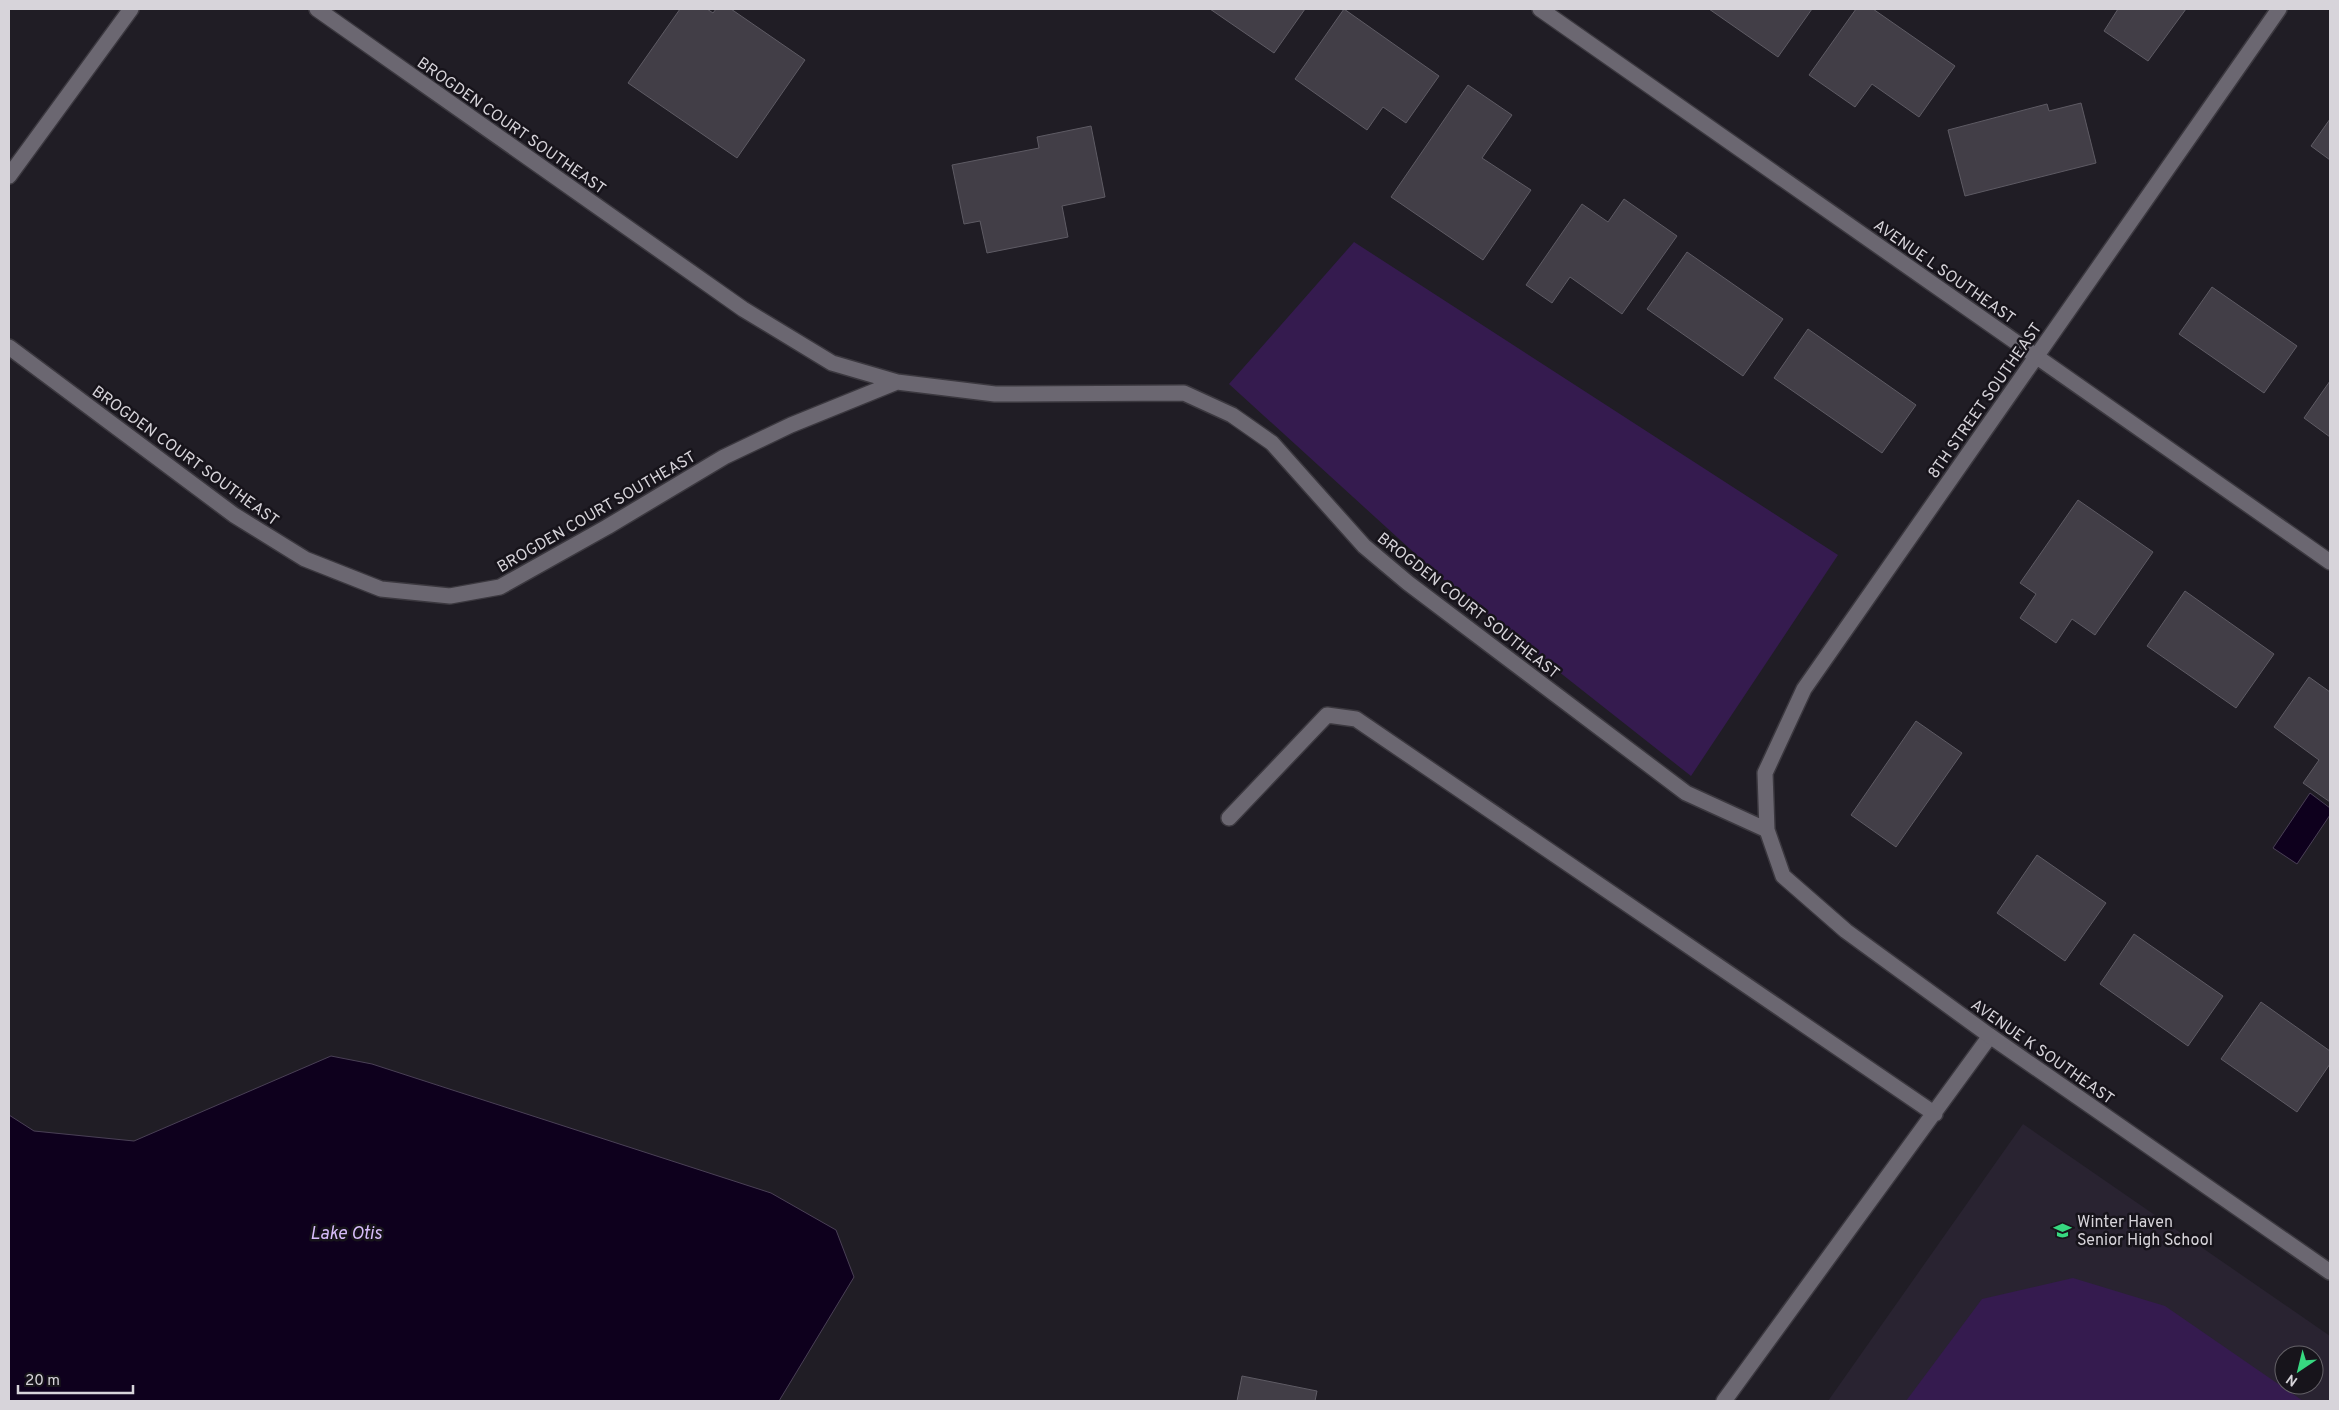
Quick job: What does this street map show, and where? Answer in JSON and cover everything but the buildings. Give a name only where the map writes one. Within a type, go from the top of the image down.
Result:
[{"type":"street","points":[[9,176],[131,9]]},
{"type":"street","name":"BROGDEN COURT SOUTHEAST","points":[[317,9],[743,309],[832,363],[897,382],[995,394],[1184,393],[1232,415],[1272,443],[1357,539],[1408,583],[1686,793],[1767,830]]},
{"type":"street","name":"AVENUE L SOUTHEAST","points":[[1540,9],[2330,562]]},
{"type":"street","name":"8TH STREET SOUTHEAST","points":[[1767,830],[1764,772],[1804,689],[2279,9]]},
{"type":"street","name":"BROGDEN COURT SOUTHEAST","points":[[9,347],[234,515],[305,559],[381,589],[450,596],[500,587],[607,527],[724,457],[791,425],[897,382]]},
{"type":"street","points":[[1229,818],[1327,715],[1356,719],[1935,1114]]},
{"type":"street","name":"AVENUE K SOUTHEAST","points":[[1767,830],[1782,876],[1846,931],[1990,1036],[2330,1272]]},
{"type":"street","points":[[1724,1401],[1990,1036]]},
{"type":"shaded area","points":[[1354,242],[1838,555],[1691,776],[1454,589],[1229,384]]},
{"type":"shaded area","name":"Winter Haven Senior High School","points":[[2023,1124],[2330,1336],[2330,1401],[1828,1401]]},
{"type":"shaded area","points":[[2073,1278],[2165,1306],[2274,1381],[2274,1395],[2294,1395],[2303,1401],[1906,1401],[1982,1299]]},
{"type":"water","points":[[2310,793],[2330,808],[2330,815],[2297,864],[2273,848]]},
{"type":"water","name":"Lake Otis","points":[[331,1056],[372,1064],[771,1193],[836,1230],[854,1277],[779,1401],[9,1401],[9,1115],[34,1131],[134,1141]]},
{"type":"place","name":"Winter Haven Senior High School","points":[[2063,1230]]}]
